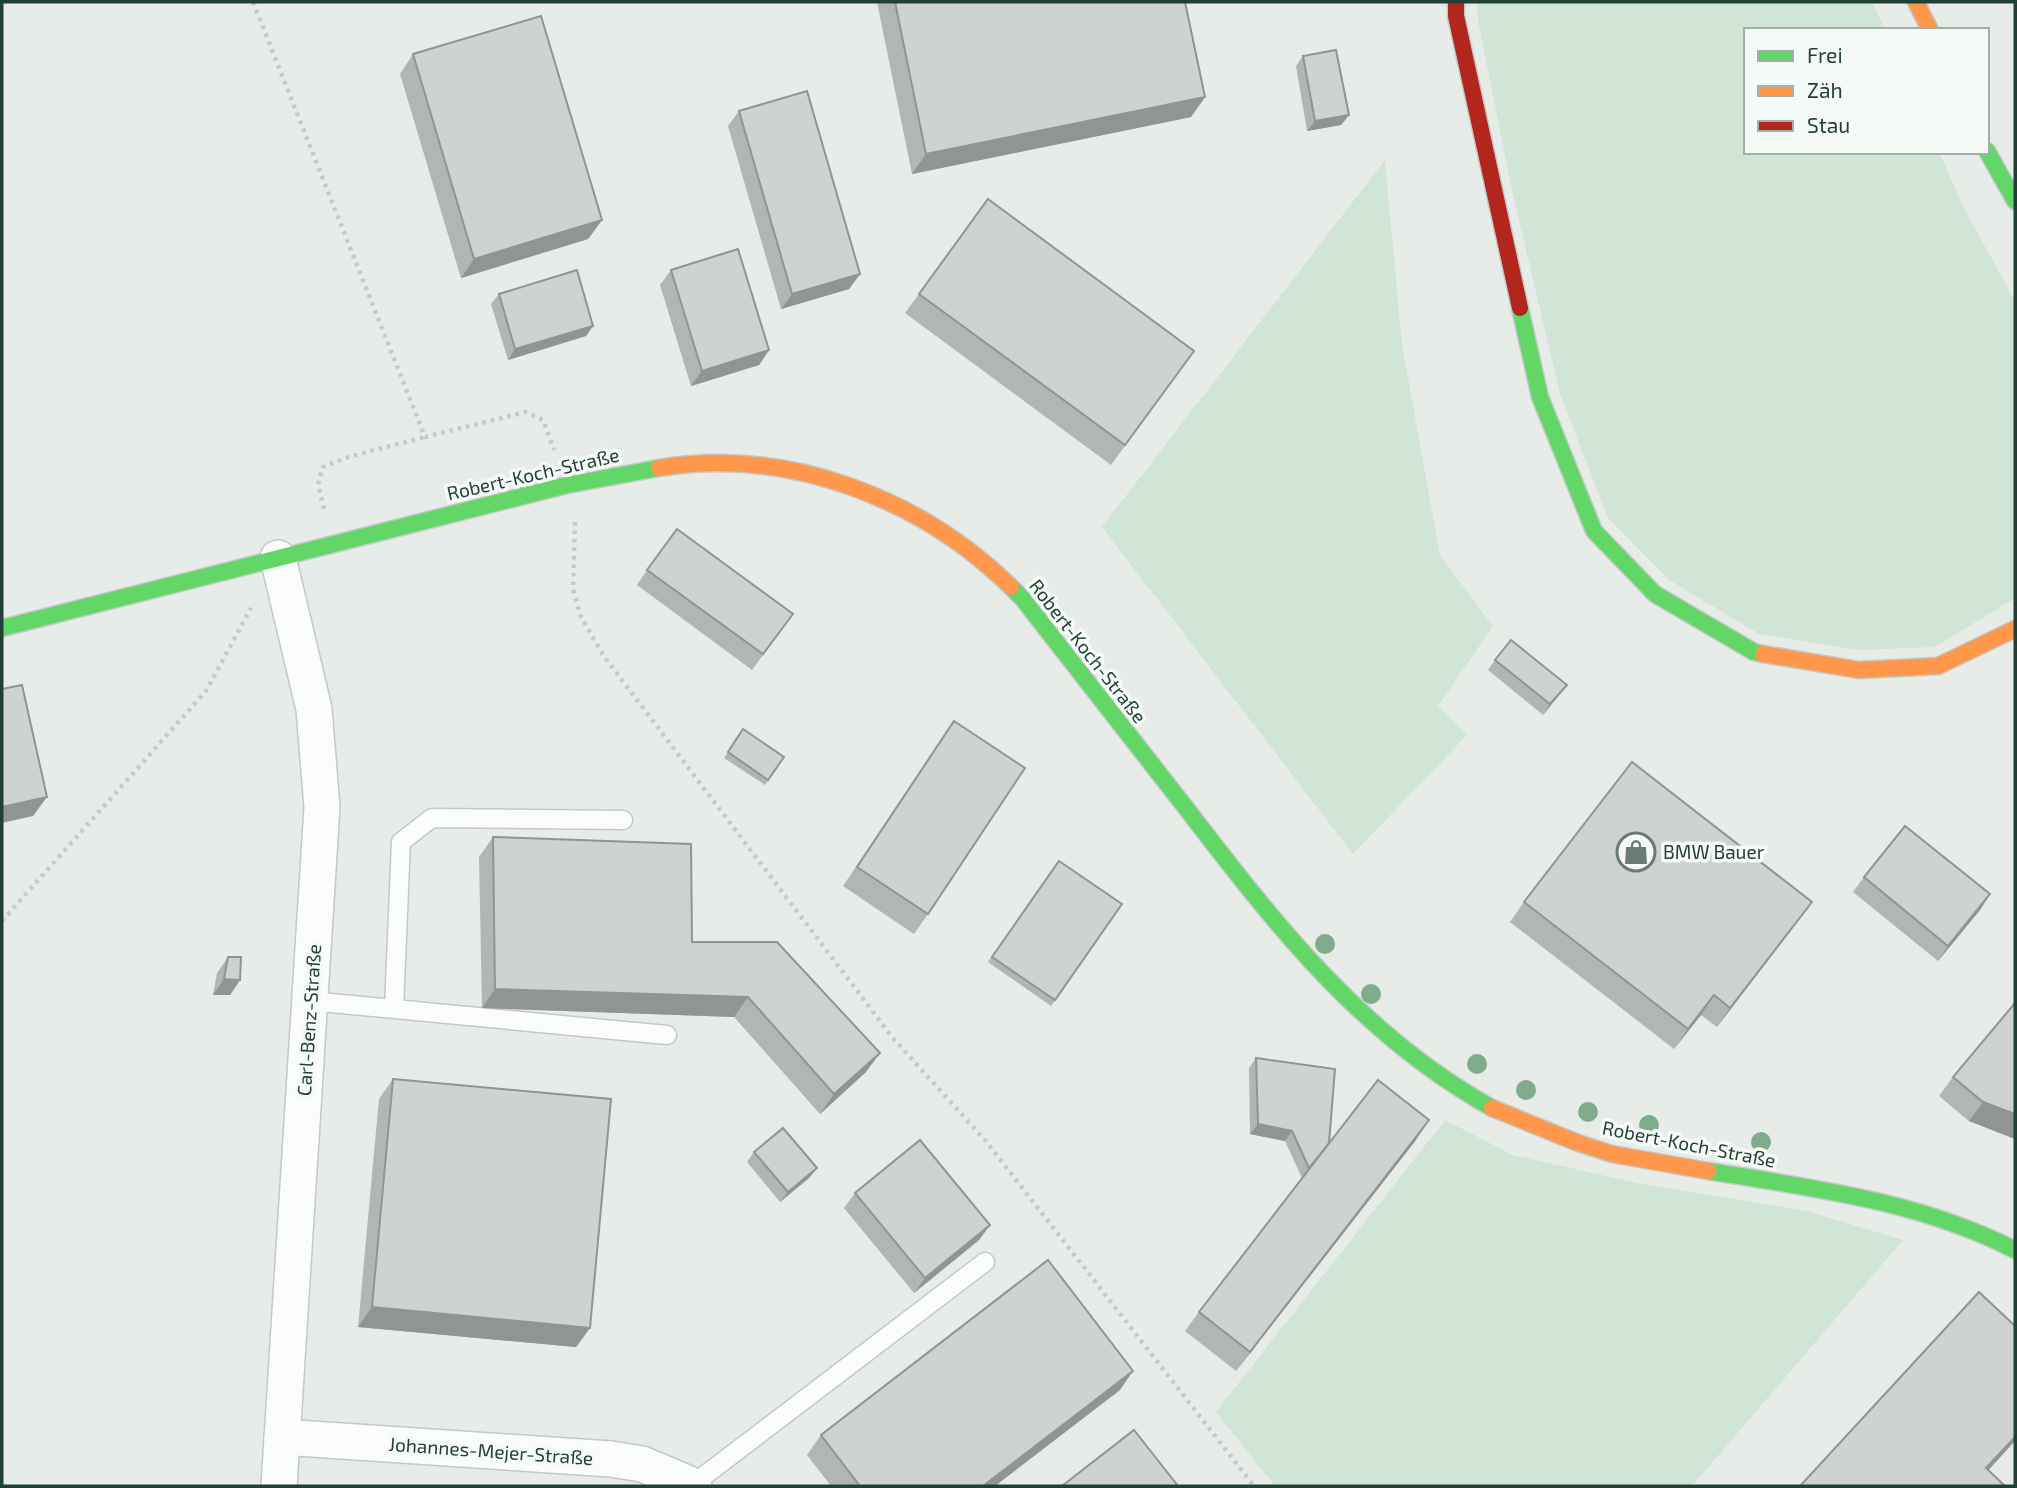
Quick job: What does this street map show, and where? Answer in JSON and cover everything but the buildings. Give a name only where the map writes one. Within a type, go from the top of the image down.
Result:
[{"type":"main road","points":[[1444,2],[1456,9],[1540,397],[1594,531],[1654,594],[1754,652],[1858,670],[1938,666],[2015,629]]},
{"type":"main road","points":[[1916,2],[1929,28]]},
{"type":"main road","points":[[1989,154],[2015,201]]},
{"type":"main road","name":"Robert-Koch-Straße","points":[[2,628],[568,485],[704,462],[741,462],[836,480],[903,506],[936,525],[969,549],[1015,591],[1266,912],[1312,965],[1409,1054],[1451,1085],[1494,1110],[1612,1154],[1826,1190],[1913,1209],[1998,1240],[2015,1250]]},
{"type":"street","name":"Carl-Benz-Straße","points":[[278,558],[314,709],[322,807],[279,1486]]},
{"type":"street","name":"Johannes-Mejer-Straße","points":[[282,1437],[611,1459],[642,1464],[693,1486]]},
{"type":"lane","points":[[394,1008],[401,842],[432,818],[623,820]]},
{"type":"lane","points":[[310,1001],[667,1035]]},
{"type":"lane","points":[[693,1486],[985,1262]]},
{"type":"path","points":[[253,2],[425,437]]},
{"type":"path","points":[[333,544],[318,485],[323,467],[348,457],[526,412],[543,420],[568,485],[575,516],[573,589],[580,615],[603,655],[892,1037],[985,1140],[1254,1486]]},
{"type":"path","points":[[2,921],[206,691],[252,606]]},
{"type":"green space","points":[[1477,2],[1872,2],[1884,28],[1744,28],[1744,154],[1940,154],[1964,208],[2015,301],[2015,598],[1935,647],[1858,650],[1759,634],[1669,580],[1608,518],[1560,394],[1513,195],[1478,21]]},
{"type":"green space","points":[[1385,160],[1402,345],[1440,555],[1493,626],[1438,706],[1467,735],[1353,854],[1102,527]]},
{"type":"green space","points":[[1445,1120],[1513,1155],[1637,1183],[1807,1211],[1903,1240],[1692,1486],[1275,1486],[1216,1412]]},
{"type":"traffic: fast","points":[[1989,154],[2015,201]]},
{"type":"traffic: fast","points":[[1520,308],[1540,397],[1594,531],[1655,594],[1754,652],[1763,654]]},
{"type":"traffic: fast","points":[[2,628],[567,485],[659,468]]},
{"type":"traffic: fast","points":[[1011,587],[1253,894],[1323,974],[1401,1047],[1492,1108]]},
{"type":"traffic: fast","points":[[1708,1171],[1826,1191],[1903,1208],[1979,1233],[2015,1250]]},
{"type":"traffic: slow","points":[[1916,2],[1929,28]]},
{"type":"traffic: slow","points":[[659,468],[707,463],[755,465],[802,473],[848,486],[893,504],[935,527],[975,555],[1011,587]]},
{"type":"traffic: slow","points":[[1763,654],[1859,670],[1938,666],[2015,629]]},
{"type":"traffic: slow","points":[[1492,1108],[1612,1154],[1708,1171]]},
{"type":"traffic: jam","points":[[1456,2],[1456,16],[1520,308]]},
{"type":"place","name":"BMW Bauer","points":[[1636,852]]}]
